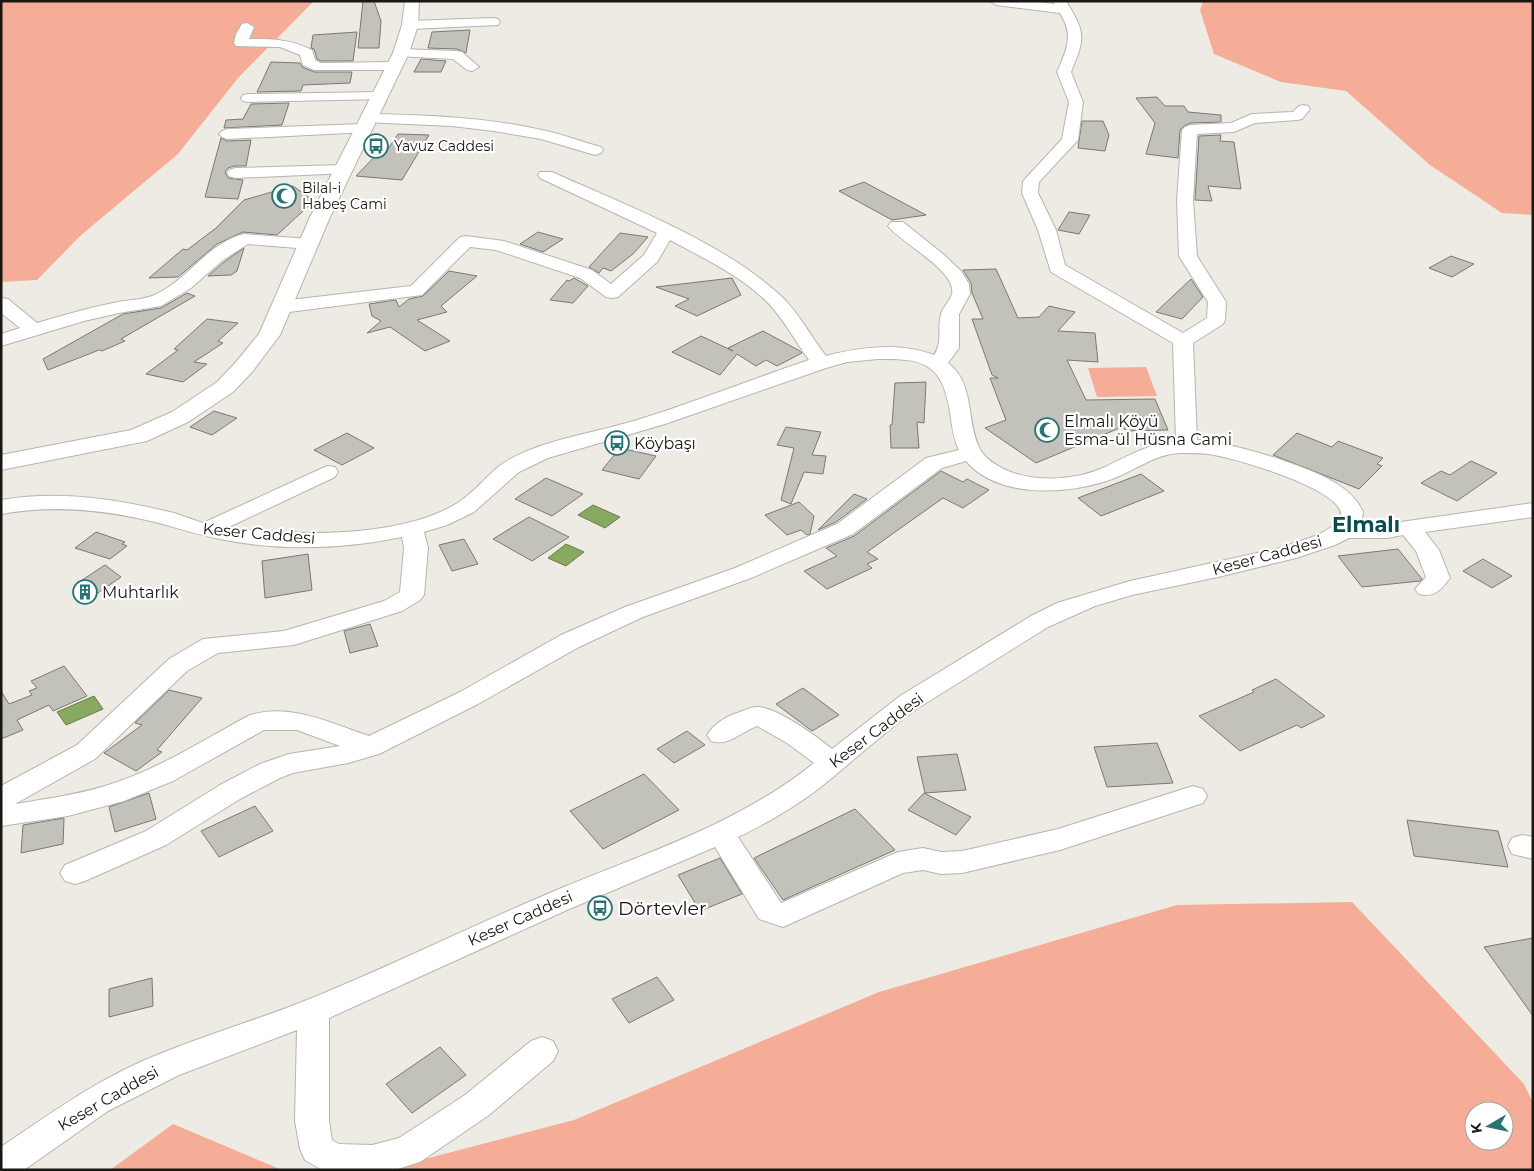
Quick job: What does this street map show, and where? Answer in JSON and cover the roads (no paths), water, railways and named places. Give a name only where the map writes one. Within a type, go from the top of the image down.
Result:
[{"type":"main road","points":[[1,463],[138,436],[180,417],[225,387],[244,367],[269,334],[342,170],[397,60],[410,25],[412,1]]},
{"type":"street","points":[[996,1],[1061,5],[1073,23],[1075,46],[1064,72],[1076,102],[1070,140],[1031,182],[1030,193],[1047,230],[1057,268],[1182,341]]},
{"type":"street","points":[[410,25],[493,22]]},
{"type":"street","points":[[248,27],[243,34],[241,43],[291,45],[308,53],[308,62],[319,67],[450,54],[456,55],[472,66]]},
{"type":"street","points":[[248,98],[380,96]]},
{"type":"street","points":[[1182,341],[1216,320],[1217,302],[1188,256],[1185,200],[1190,130],[1234,127],[1252,119],[1297,116],[1303,109]]},
{"type":"street","points":[[227,134],[413,119],[484,125],[538,133],[595,150]]},
{"type":"street","points":[[235,173],[342,170]]},
{"type":"street","points":[[546,175],[667,231],[720,260],[759,286],[778,303],[821,363]]},
{"type":"street","points":[[897,226],[937,258],[955,275],[960,284],[960,294],[950,314],[949,348],[938,364],[944,369],[955,385],[967,443],[971,453],[986,467],[1013,479],[1042,484],[1060,484],[1092,479],[1155,452],[1187,446],[1229,452],[1305,477],[1330,488],[1350,505],[1353,514],[1352,522],[1346,530]]},
{"type":"street","points":[[281,307],[416,291],[466,241],[498,245],[586,274],[612,293],[651,258],[667,231]]},
{"type":"street","points":[[1,340],[32,329],[119,308],[154,302],[185,284],[217,256],[244,239],[309,244]]},
{"type":"street","points":[[1,303],[32,329]]},
{"type":"street","points":[[1182,341],[1187,446]]},
{"type":"street","name":"Keser Caddesi","points":[[1,507],[40,500],[85,502],[163,518],[206,530],[282,539],[308,540],[364,536],[412,528],[439,520],[465,508],[479,497],[501,474],[524,459],[658,420],[821,363],[854,355],[883,353],[914,356],[938,364]]},
{"type":"street","points":[[75,873],[156,838],[230,792],[270,771],[289,764],[348,754],[370,747],[469,698],[570,641],[634,612],[743,573],[845,529],[934,463],[971,453]]},
{"type":"street","points":[[206,530],[327,472]]},
{"type":"street","points":[[1346,530],[1372,532],[1410,529],[1533,510]]},
{"type":"street","points":[[1,799],[86,752],[178,665],[212,645],[285,640],[393,606],[412,595],[416,548],[412,528]]},
{"type":"street","points":[[1410,529],[1427,550],[1438,578],[1427,589]]},
{"type":"street","name":"Keser Caddesi","points":[[1,1166],[65,1121],[131,1082],[167,1065],[313,1011],[557,902],[721,833],[782,800],[909,702],[1044,619],[1076,605],[1123,590],[1289,552],[1346,530]]},
{"type":"street","points":[[720,735],[737,723],[757,716],[772,721],[795,734],[832,763]]},
{"type":"street","points":[[1,816],[68,806],[114,794],[163,774],[259,721],[299,720],[370,747]]},
{"type":"street","points":[[721,833],[770,911],[783,915],[898,863],[923,859],[941,862],[962,862],[1060,839],[1193,796]]},
{"type":"street","points":[[313,1011],[312,1121],[317,1149],[334,1159],[372,1160],[408,1151],[477,1106],[542,1051]]},
{"type":"place","name":"Yavuz Caddesi","points":[[376,146]]},
{"type":"place","name":"Bilal-i Habeş Cami","points":[[284,196]]},
{"type":"place","name":"Elmalı Köyü Esma-ül Hüsna Cami","points":[[1047,430]]},
{"type":"place","name":"Köybaşı","points":[[617,443]]},
{"type":"place","name":"Muhtarlık","points":[[85,592]]},
{"type":"place","name":"Dörtevler","points":[[600,908]]},
{"type":"district","name":"Elmalı","points":[[1366,525]]}]
